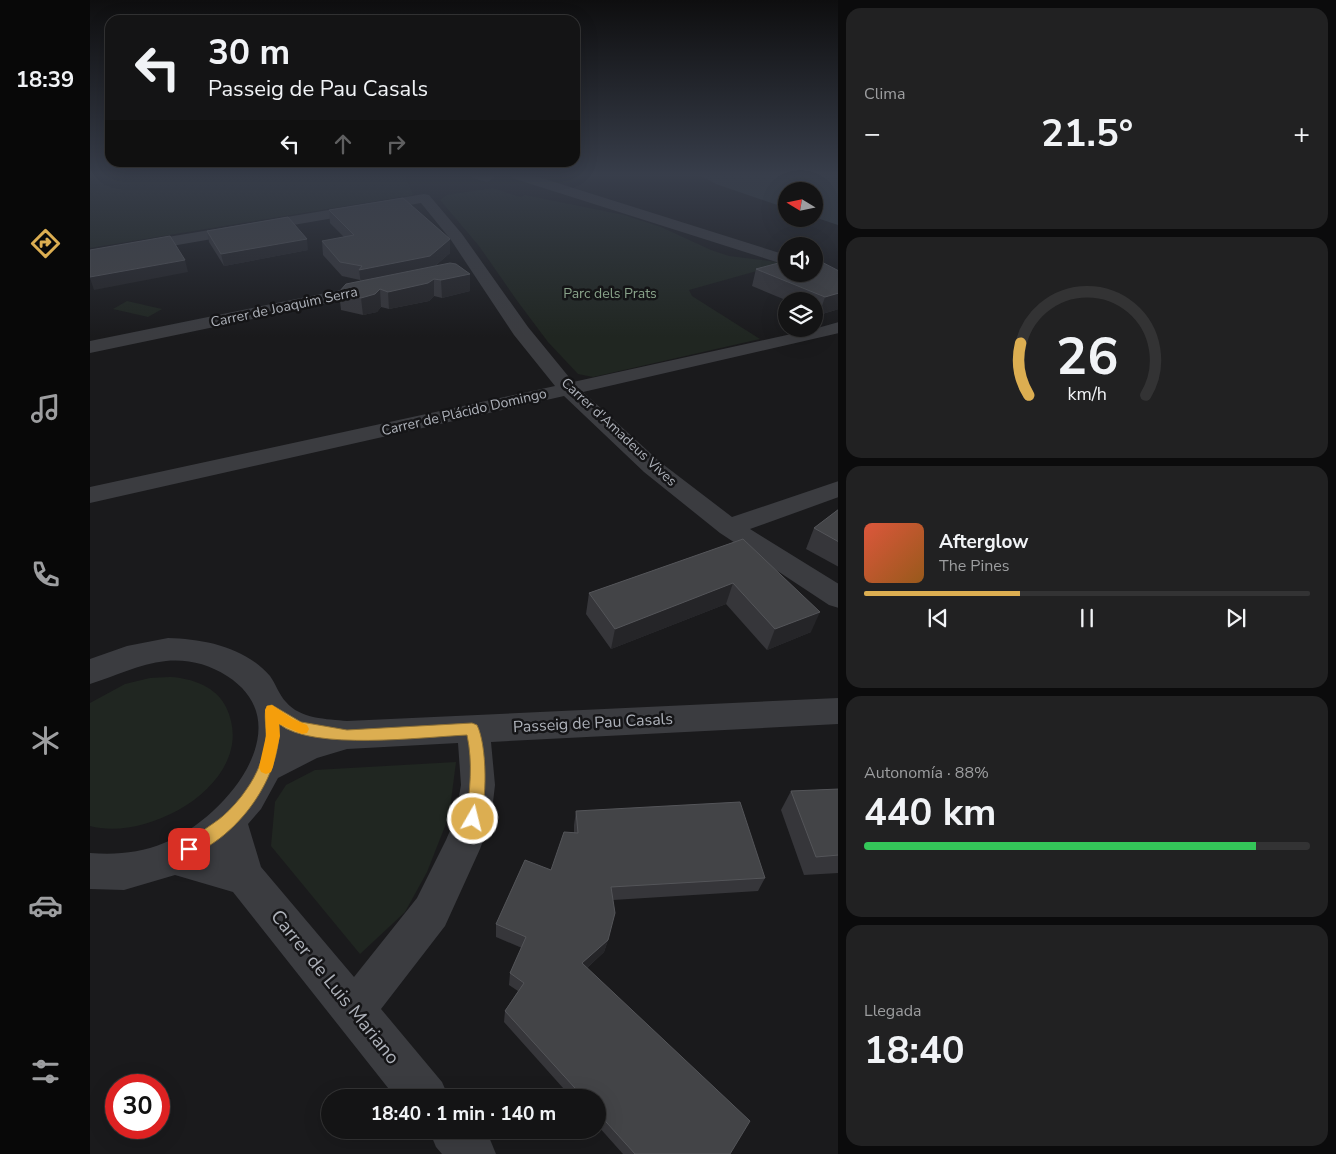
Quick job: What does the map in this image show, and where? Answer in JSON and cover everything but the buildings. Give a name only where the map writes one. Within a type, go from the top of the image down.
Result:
[{"type":"street","name":"Carrer d'Amadeus Vives","points":[[90,255],[243,229]]},
{"type":"street","name":"Carrer d'Amadeus Vives","points":[[450,229],[479,267],[521,331],[568,388],[652,467],[729,527],[838,598]]},
{"type":"street","points":[[687,229],[778,257]]},
{"type":"street","points":[[454,271],[479,267]]},
{"type":"street","name":"Carrer de Joaquim Serra","points":[[90,347],[387,285]]},
{"type":"street","name":"Carrer de Plácido Domingo","points":[[823,331],[838,327]]},
{"type":"street","points":[[823,334],[838,343]]},
{"type":"street","name":"Carrer de Plácido Domingo","points":[[90,495],[798,337]]},
{"type":"street","points":[[729,527],[838,488]]},
{"type":"street","points":[[90,672],[122,658],[160,650],[197,651],[227,660],[251,676],[266,697],[272,710],[273,736],[266,768],[252,794],[229,820],[204,841],[175,857],[123,872],[90,872]]},
{"type":"street","name":"Passeig de Pau Casals","points":[[272,710],[288,723],[299,728],[347,735],[838,711]]},
{"type":"street","points":[[354,1010],[431,912],[461,849],[473,819],[478,785],[477,752],[472,729]]},
{"type":"street","name":"Passeig de Pau Casals","points":[[266,768],[308,747],[347,735]]},
{"type":"street","name":"Carrer de Luis Mariano","points":[[229,820],[245,877],[419,1089]]},
{"type":"street","points":[[175,857],[245,877]]},
{"type":"street","points":[[460,1139],[472,1154]]},
{"type":"green space","points":[[90,229],[207,229],[90,248]]},
{"type":"green space","name":"Parc dels Prats","points":[[464,229],[665,229],[711,250],[729,256],[778,262],[778,265],[689,290],[692,296],[760,339],[593,377],[578,374],[548,342],[479,246]]},
{"type":"green space","points":[[127,301],[162,309],[148,317],[113,309]]},
{"type":"green space","points":[[172,677],[187,679],[207,687],[223,701],[233,733],[228,758],[214,781],[194,800],[169,815],[142,825],[115,829],[90,826],[90,703],[125,684],[150,678]]},
{"type":"green space","points":[[456,762],[449,816],[427,872],[405,912],[360,954],[271,846],[275,802],[286,785],[315,770]]},
{"type":"slow traffic","points":[[266,767],[273,736],[272,710],[288,723],[302,729]]},
{"type":"route","points":[[189,849],[204,841],[229,820],[252,794],[266,768],[271,751],[273,736],[272,710],[288,723],[299,728],[347,735],[472,729],[477,752],[478,785],[473,819]]}]
